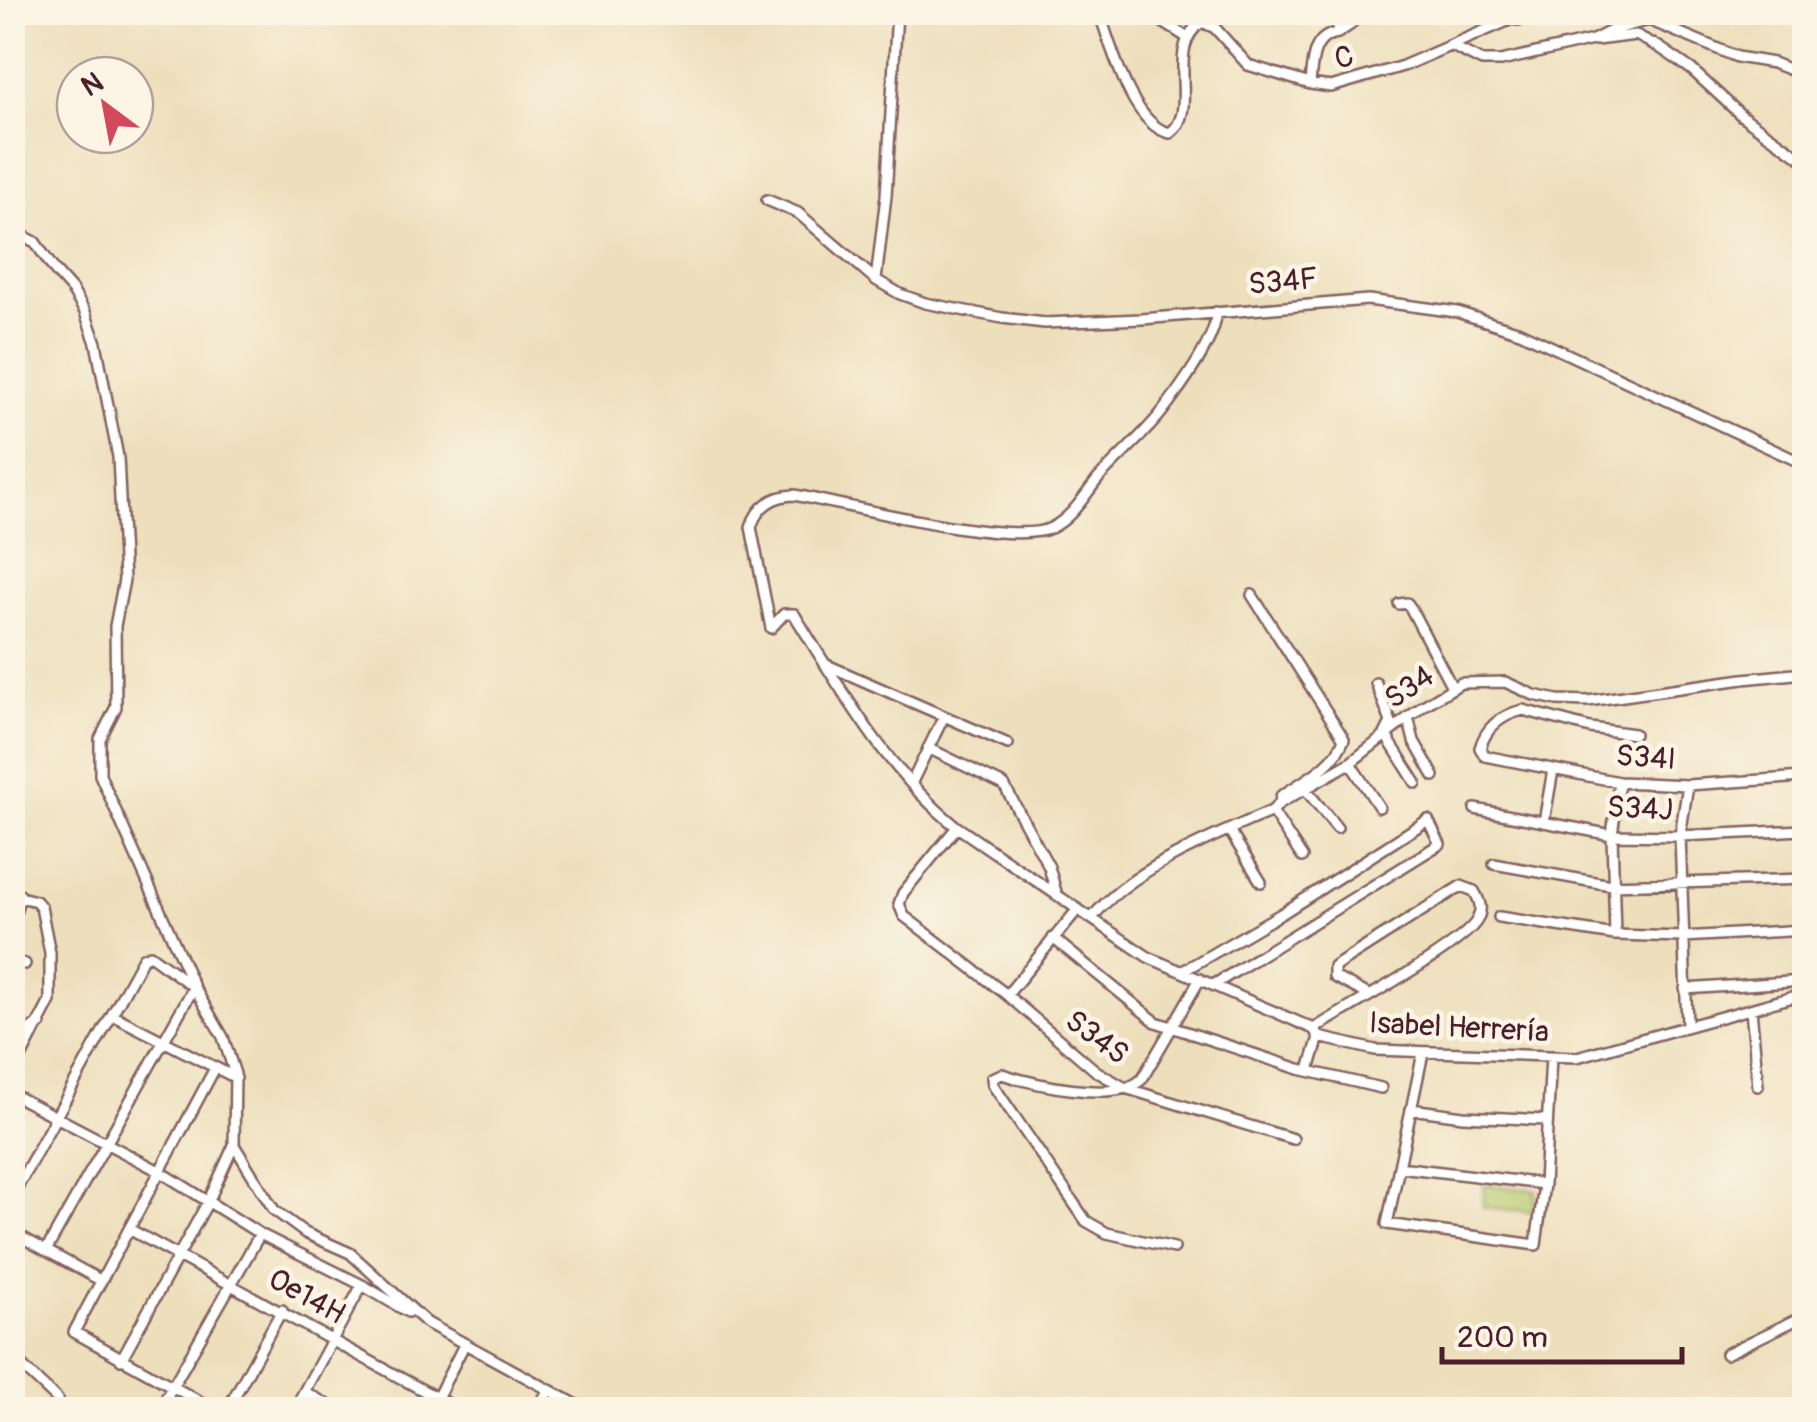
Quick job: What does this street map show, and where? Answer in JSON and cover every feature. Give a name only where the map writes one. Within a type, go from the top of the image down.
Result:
[{"type":"street","points":[[876,280],[886,196],[897,12]]},
{"type":"street","points":[[1099,12],[1130,91],[1145,117],[1165,132],[1173,131],[1180,122],[1183,52],[1188,38],[1147,12]]},
{"type":"street","points":[[1338,12],[1338,33]]},
{"type":"street","points":[[1310,84],[1319,40],[1350,26],[1360,12]]},
{"type":"street","name":"C","points":[[1188,38],[1200,17],[1216,28],[1248,65],[1331,87],[1352,84],[1452,46],[1528,12]]},
{"type":"street","points":[[1509,21],[1599,12]]},
{"type":"street","points":[[1618,12],[1649,20],[1737,58],[1786,68],[1801,67]]},
{"type":"street","points":[[1786,12],[1804,18]]},
{"type":"street","points":[[1593,40],[1649,20]]},
{"type":"street","points":[[1452,46],[1482,61],[1501,61],[1593,40],[1636,35],[1691,70],[1742,116],[1804,160]]},
{"type":"street","points":[[1786,68],[1804,79]]},
{"type":"street","name":"S34F","points":[[767,200],[798,213],[876,280],[900,294],[925,303],[1046,323],[1368,300],[1472,316],[1520,332],[1804,464]]},
{"type":"street","points":[[12,230],[35,242],[72,290],[96,343],[118,457],[124,580],[116,626],[116,707],[100,739],[100,775],[194,986],[223,1036],[236,1078],[234,1145],[209,1200],[121,1360]]},
{"type":"street","name":"Isabel Herrería","points":[[1216,312],[1213,332],[1165,408],[1072,512],[1048,530],[1026,534],[978,529],[794,495],[775,498],[761,508],[751,527],[771,628],[784,614],[794,614],[912,784],[957,827],[1148,957],[1354,1047],[1551,1057],[1601,1052],[1687,1024],[1804,994]]},
{"type":"street","points":[[1252,595],[1344,739],[1330,760],[1281,796],[1276,807],[1302,857]]},
{"type":"street","points":[[1398,604],[1410,607],[1452,687]]},
{"type":"street","points":[[826,664],[1008,744]]},
{"type":"street","name":"S34","points":[[1092,918],[1104,902],[1159,865],[1276,807],[1350,764],[1408,717],[1452,687],[1468,681],[1494,680],[1534,695],[1588,701],[1804,673]]},
{"type":"street","points":[[1376,683],[1390,722],[1385,734],[1416,784]]},
{"type":"street","name":"S34I","points":[[1634,734],[1596,729],[1523,710],[1490,727],[1480,745],[1485,756],[1619,782],[1688,785],[1804,777]]},
{"type":"street","points":[[912,784],[944,716]]},
{"type":"street","points":[[1408,717],[1414,741],[1434,776]]},
{"type":"street","points":[[928,748],[1004,785],[1049,867],[1056,892]]},
{"type":"street","points":[[1350,764],[1379,807]]},
{"type":"street","points":[[1544,822],[1553,770]]},
{"type":"street","points":[[1615,935],[1612,835],[1619,782]]},
{"type":"street","points":[[1687,1024],[1680,836],[1688,785]]},
{"type":"street","points":[[1306,790],[1336,828]]},
{"type":"street","name":"S34J","points":[[1475,809],[1612,835],[1804,830]]},
{"type":"street","points":[[1183,971],[1286,912],[1428,820],[1440,844],[1215,984]]},
{"type":"street","name":"S34S","points":[[957,827],[903,893],[899,904],[904,916],[1007,995],[1074,1055],[1126,1088],[1293,1139]]},
{"type":"street","points":[[1228,830],[1262,882]]},
{"type":"street","points":[[1494,864],[1612,886],[1804,879]]},
{"type":"street","points":[[1310,1070],[1316,1033],[1470,929],[1481,907],[1474,891],[1461,886],[1334,966],[1334,977],[1368,996]]},
{"type":"street","points":[[12,925],[16,895],[36,901],[41,907],[50,953],[50,1001],[12,1075]]},
{"type":"street","points":[[1007,995],[1078,909]]},
{"type":"street","points":[[1499,917],[1615,935],[1684,937],[1804,930]]},
{"type":"street","points":[[1053,938],[1156,1022],[1381,1088]]},
{"type":"street","points":[[12,1197],[146,955],[194,986]]},
{"type":"street","points":[[12,961],[25,964]]},
{"type":"street","points":[[1174,1248],[1107,1232],[1086,1220],[1067,1197],[992,1078],[1002,1074],[1040,1086],[1126,1088],[1142,1079],[1200,978]]},
{"type":"street","points":[[1686,990],[1804,981]]},
{"type":"street","points":[[46,1249],[194,986]]},
{"type":"street","points":[[1751,1010],[1758,1086]]},
{"type":"street","points":[[112,1015],[236,1078]]},
{"type":"street","points":[[12,1040],[40,1024]]},
{"type":"street","points":[[1802,1073],[1804,1050]]},
{"type":"street","points":[[1423,1053],[1388,1226],[1536,1245],[1544,1184],[1551,1057]]},
{"type":"street","points":[[215,1068],[74,1332],[215,1410]]},
{"type":"street","points":[[12,1094],[161,1172],[260,1234],[362,1285],[586,1410]]},
{"type":"street","points":[[1411,1110],[1545,1120]]},
{"type":"street","points":[[234,1145],[274,1210],[305,1232],[350,1253],[426,1324]]},
{"type":"street","points":[[1400,1167],[1544,1184]]},
{"type":"street","name":"Oe14H","points":[[129,1229],[459,1410]]},
{"type":"street","points":[[12,1232],[100,1280]]},
{"type":"street","points":[[159,1410],[260,1234]]},
{"type":"street","points":[[294,1410],[362,1285]]},
{"type":"street","points":[[227,1410],[282,1310]]},
{"type":"street","points":[[1726,1354],[1804,1316]]},
{"type":"street","points":[[430,1410],[464,1345]]},
{"type":"street","points":[[12,1353],[58,1399],[58,1410]]},
{"type":"street","points":[[12,1380],[24,1368]]},
{"type":"street","points":[[536,1410],[549,1390]]},
{"type":"street","points":[[304,1392],[337,1410]]},
{"type":"green space","points":[[1485,1185],[1536,1190],[1534,1212],[1483,1207]]}]
